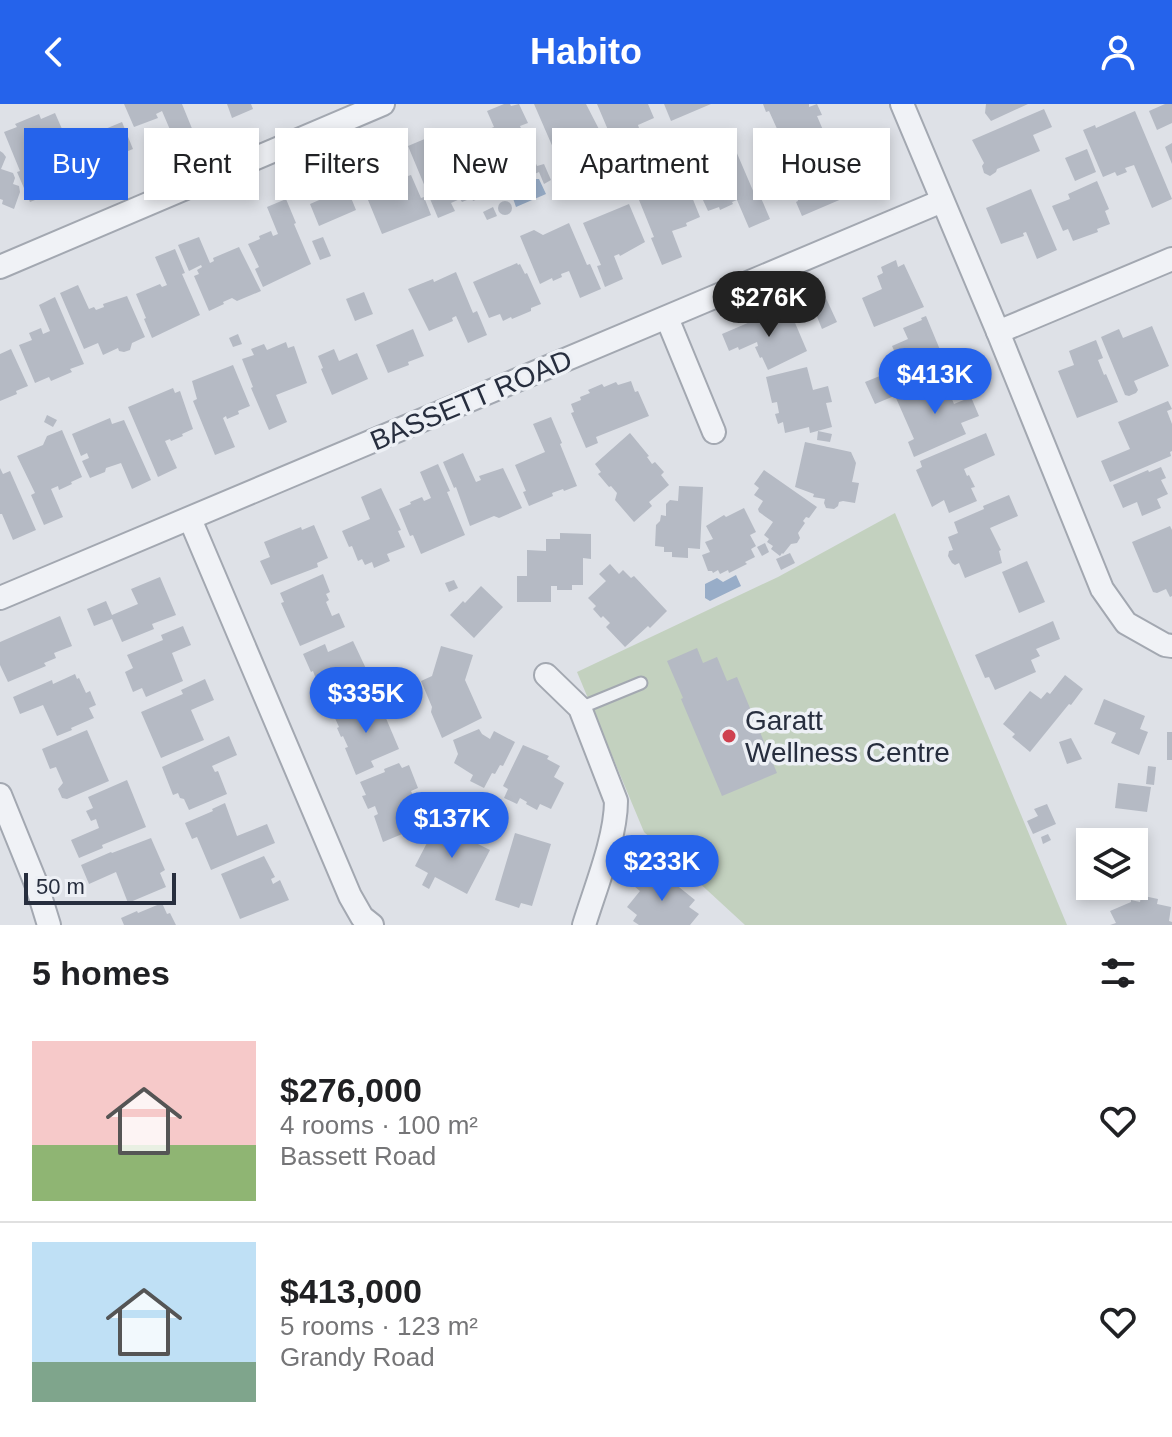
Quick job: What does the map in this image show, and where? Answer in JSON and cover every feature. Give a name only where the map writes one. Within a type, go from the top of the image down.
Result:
[{"type":"street","points":[[0,267],[383,104]]},
{"type":"street","points":[[902,104],[1102,589],[1126,623],[1168,645]]},
{"type":"street","name":"BASSETT ROAD","points":[[0,598],[942,201]]},
{"type":"street","points":[[998,332],[1172,259]]},
{"type":"street","points":[[667,318],[714,432]]},
{"type":"street","points":[[190,519],[350,896],[362,917],[372,925]]},
{"type":"street","points":[[546,675],[580,708],[616,801],[612,834],[584,925]]},
{"type":"street","points":[[0,795],[37,886],[49,925]]},
{"type":"lane","points":[[580,708],[641,683]]},
{"type":"green space","points":[[895,513],[1067,925],[745,925],[644,832],[577,672],[778,577]]},
{"type":"water","points":[[536,179],[539,179],[546,194],[536,198]]},
{"type":"water","points":[[514,200],[532,200],[516,207]]},
{"type":"water","points":[[736,575],[741,586],[710,601],[705,598],[705,584],[717,578],[723,582]]},
{"type":"building","points":[[124,104],[182,104],[192,128],[169,128],[162,111],[156,114],[158,118],[134,127]]},
{"type":"building","points":[[227,104],[251,104],[253,109],[232,118]]},
{"type":"building","points":[[504,104],[519,104],[528,123],[521,128],[492,128],[494,127],[487,111]]},
{"type":"building","points":[[534,104],[586,104],[598,128],[552,128],[552,145]]},
{"type":"building","points":[[597,104],[648,104],[654,118],[638,125],[639,128],[607,128]]},
{"type":"building","points":[[664,104],[711,104],[671,121]]},
{"type":"building","points":[[763,104],[809,104],[809,107],[817,104],[822,115],[817,116],[822,128],[777,128],[769,111],[766,112]]},
{"type":"building","points":[[986,104],[1028,104],[991,121],[985,113]]},
{"type":"building","points":[[1172,104],[1172,123],[1157,130],[1149,111]]},
{"type":"building","points":[[1044,109],[1052,127],[1033,135],[1040,151],[997,169],[990,176],[984,173],[984,163],[972,140]]},
{"type":"building","points":[[1135,111],[1172,199],[1152,208],[1134,165],[1117,176],[1115,172],[1103,177],[1083,130],[1095,125],[1096,128]]},
{"type":"building","points":[[55,113],[62,128],[24,128],[24,188],[4,132],[39,114],[41,119]]},
{"type":"building","points":[[122,122],[124,128],[108,128]]},
{"type":"building","points":[[424,139],[424,184],[408,146]]},
{"type":"building","points":[[1172,143],[1172,164],[1165,147]]},
{"type":"building","points":[[1087,149],[1096,172],[1075,181],[1065,158]]},
{"type":"building","points":[[0,151],[6,157],[1,169],[13,173],[13,184],[19,186],[14,209],[2,204],[3,200],[0,199]]},
{"type":"building","points":[[737,153],[753,191],[753,200],[762,200],[770,219],[749,228],[737,200]]},
{"type":"building","points":[[536,164],[544,164],[551,180],[544,184],[539,172],[536,173]]},
{"type":"building","points":[[411,175],[431,215],[382,234],[368,200],[408,200],[408,176]]},
{"type":"building","points":[[1097,181],[1109,209],[1105,211],[1110,224],[1073,241],[1068,229],[1063,231],[1052,206],[1070,199],[1068,194]]},
{"type":"building","points":[[1031,189],[1057,250],[1037,259],[1026,232],[1024,236],[1001,244],[986,208]]},
{"type":"building","points":[[286,200],[311,264],[263,287],[255,269],[259,267],[248,244],[271,231],[273,236],[278,234],[267,207]]},
{"type":"building","points":[[319,200],[352,200],[356,210],[319,226],[310,204]]},
{"type":"building","points":[[430,200],[458,200],[451,203],[455,211],[438,218]]},
{"type":"building","points":[[639,200],[693,200],[700,217],[672,231],[682,257],[662,265],[651,238],[654,237]]},
{"type":"building","points":[[703,200],[737,200],[720,210],[719,207],[708,211]]},
{"type":"building","points":[[798,200],[839,200],[802,216]]},
{"type":"building","points":[[505,201],[512,208],[505,215],[498,208]]},
{"type":"building","points":[[629,204],[645,242],[620,256],[614,256],[623,279],[605,287],[597,266],[601,265],[583,223]]},
{"type":"building","points":[[493,207],[497,216],[487,220],[483,212]]},
{"type":"building","points":[[569,223],[601,289],[580,298],[569,271],[561,274],[562,277],[540,284],[520,236],[534,230],[543,235]]},
{"type":"building","points":[[199,237],[210,263],[214,261],[213,258],[239,247],[261,291],[237,301],[232,298],[209,311],[194,276],[199,274],[197,270],[202,267],[189,271],[178,245]]},
{"type":"building","points":[[323,237],[331,256],[320,260],[312,241]]},
{"type":"building","points":[[175,249],[200,315],[152,338],[136,294],[160,284],[162,287],[167,285],[155,257]]},
{"type":"building","points":[[896,260],[898,267],[904,264],[924,307],[874,327],[862,298],[882,289],[877,276],[883,273],[881,267]]},
{"type":"building","points":[[517,263],[527,273],[541,304],[512,319],[503,321],[500,314],[489,318],[473,282]]},
{"type":"building","points":[[456,272],[473,313],[477,311],[487,335],[468,343],[456,316],[452,318],[453,321],[429,331],[408,289]]},
{"type":"building","points":[[78,285],[89,309],[94,307],[96,310],[104,307],[103,304],[127,296],[145,337],[132,343],[130,350],[124,352],[118,348],[103,355],[98,343],[84,349],[60,293]]},
{"type":"building","points":[[364,292],[373,314],[355,321],[346,299]]},
{"type":"building","points":[[825,296],[837,322],[822,329],[811,302]]},
{"type":"building","points":[[55,297],[84,364],[51,381],[49,377],[35,383],[19,345],[32,340],[29,333],[41,328],[43,334],[50,331],[39,305]]},
{"type":"building","points":[[790,311],[807,351],[768,370],[755,347],[758,346],[757,342],[729,351],[722,334],[771,313],[773,318]]},
{"type":"building","points":[[926,316],[943,357],[920,367],[915,356],[899,361],[892,346],[908,339],[903,328]]},
{"type":"building","points":[[1152,326],[1169,366],[1134,381],[1138,390],[1125,395],[1101,337],[1119,329],[1123,338]]},
{"type":"building","points":[[413,329],[424,356],[388,373],[376,345]]},
{"type":"building","points":[[238,334],[242,344],[233,347],[229,338]]},
{"type":"building","points":[[1096,340],[1103,358],[1098,360],[1118,402],[1077,418],[1058,371],[1074,365],[1069,351]]},
{"type":"building","points":[[286,342],[288,348],[294,346],[307,383],[276,395],[287,422],[269,430],[242,359],[254,355],[251,349],[264,344],[267,350]]},
{"type":"building","points":[[11,349],[28,386],[0,401],[0,354]]},
{"type":"building","points":[[334,349],[339,361],[357,353],[368,379],[332,395],[318,356]]},
{"type":"building","points":[[233,365],[250,406],[238,411],[239,414],[223,418],[235,447],[215,455],[193,401],[197,399],[192,381]]},
{"type":"building","points":[[807,367],[813,390],[828,386],[832,402],[826,403],[832,427],[810,433],[809,427],[785,433],[783,422],[778,424],[775,414],[779,413],[777,402],[772,403],[766,377]]},
{"type":"building","points":[[902,367],[911,389],[875,404],[865,382]]},
{"type":"building","points":[[943,378],[954,404],[971,397],[979,416],[961,423],[966,434],[914,457],[908,442],[914,439],[896,398]]},
{"type":"building","points":[[631,381],[649,416],[596,437],[598,443],[586,448],[571,413],[574,412],[571,404],[590,393],[588,390],[602,384],[604,387]]},
{"type":"building","points":[[173,388],[175,393],[180,391],[193,429],[183,436],[165,441],[177,468],[158,477],[128,407]]},
{"type":"building","points":[[1168,401],[1172,409],[1167,411],[1172,424],[1171,456],[1110,482],[1101,461],[1130,449],[1118,422]]},
{"type":"building","points":[[47,415],[57,420],[53,427],[44,422]]},
{"type":"building","points":[[551,417],[577,486],[552,493],[553,496],[529,506],[515,465],[545,452],[533,424]]},
{"type":"building","points":[[110,418],[112,424],[124,420],[151,480],[132,489],[121,463],[90,478],[82,461],[89,458],[87,453],[81,456],[72,434]]},
{"type":"building","points":[[62,430],[82,477],[59,490],[58,486],[51,489],[63,517],[44,525],[31,495],[35,493],[17,456],[43,445],[47,436]]},
{"type":"building","points":[[818,431],[832,434],[830,442],[817,440]]},
{"type":"building","points":[[630,433],[652,464],[655,462],[664,472],[661,475],[669,485],[649,502],[652,506],[634,522],[615,500],[617,493],[598,474],[601,472],[595,464]]},
{"type":"building","points":[[986,433],[995,455],[964,469],[975,487],[971,488],[977,501],[949,513],[944,500],[932,507],[916,470],[922,467],[920,461]]},
{"type":"building","points":[[805,442],[851,452],[856,463],[852,482],[859,483],[855,503],[843,501],[834,509],[826,508],[825,499],[813,497],[814,494],[795,487]]},
{"type":"building","points":[[463,453],[476,482],[481,480],[479,476],[503,468],[522,508],[470,526],[443,462]]},
{"type":"building","points":[[438,464],[465,535],[421,554],[399,509],[422,497],[424,501],[431,498],[420,472]]},
{"type":"building","points":[[1161,467],[1166,478],[1161,480],[1168,494],[1157,499],[1161,508],[1142,516],[1137,502],[1123,508],[1113,485]]},
{"type":"building","points":[[0,468],[3,474],[10,471],[36,530],[13,540],[0,514]]},
{"type":"building","points":[[764,470],[817,507],[803,521],[805,523],[798,533],[800,538],[797,543],[791,544],[780,556],[771,549],[773,546],[764,535],[773,522],[759,512],[763,501],[754,495],[759,488],[754,484]]},
{"type":"building","points":[[679,486],[703,487],[700,549],[688,548],[688,558],[672,557],[672,552],[664,552],[664,547],[655,546],[656,525],[661,515],[666,516],[666,504],[670,500],[678,501]]},
{"type":"building","points":[[381,488],[401,530],[398,531],[405,547],[387,554],[390,561],[374,568],[372,562],[365,565],[362,559],[358,561],[342,531],[370,519],[361,497]]},
{"type":"building","points":[[1009,495],[1018,516],[990,528],[1001,550],[1002,563],[965,578],[959,563],[955,565],[948,556],[949,551],[953,550],[948,537],[958,533],[954,522]]},
{"type":"building","points":[[744,508],[756,532],[750,535],[756,546],[751,549],[755,557],[729,573],[728,570],[720,574],[718,570],[713,573],[708,571],[702,555],[710,552],[705,542],[713,539],[706,526]]},
{"type":"building","points":[[314,525],[328,558],[317,563],[318,567],[271,585],[260,561],[270,557],[264,542]]},
{"type":"building","points":[[1170,526],[1170,597],[1166,589],[1153,592],[1132,542]]},
{"type":"building","points":[[560,533],[591,534],[591,559],[583,558],[583,585],[572,585],[572,590],[557,590],[557,586],[551,586],[551,602],[517,602],[517,576],[527,576],[527,550],[546,551],[546,539],[560,539]]},
{"type":"building","points":[[765,543],[769,552],[762,556],[757,547]]},
{"type":"building","points":[[790,553],[795,563],[781,570],[776,559]]},
{"type":"building","points":[[1027,561],[1045,602],[1019,613],[1002,572]]},
{"type":"building","points":[[610,564],[619,574],[623,570],[631,578],[634,576],[667,611],[625,647],[606,627],[610,623],[593,609],[596,606],[588,598],[606,581],[599,574]]},
{"type":"building","points":[[323,574],[330,592],[326,594],[329,600],[326,602],[332,616],[339,613],[345,627],[300,646],[281,603],[284,602],[280,593]]},
{"type":"building","points":[[160,577],[176,615],[152,624],[154,629],[122,642],[112,619],[94,626],[87,609],[106,601],[112,615],[138,604],[131,589]]},
{"type":"building","points":[[454,580],[458,588],[449,592],[445,583]]},
{"type":"building","points":[[481,586],[503,607],[474,638],[450,615]]},
{"type":"building","points":[[60,616],[72,646],[54,653],[56,658],[44,663],[46,666],[8,682],[0,665],[0,642]]},
{"type":"building","points":[[1053,621],[1060,639],[1036,649],[1040,656],[1031,660],[1036,672],[995,690],[989,677],[985,678],[975,655]]},
{"type":"building","points":[[183,626],[191,645],[172,653],[183,681],[146,697],[142,688],[133,692],[125,672],[133,668],[127,655],[163,640],[161,635]]},
{"type":"building","points":[[353,641],[377,692],[332,707],[328,697],[324,698],[319,678],[316,679],[311,672],[303,654],[325,644],[328,652]]},
{"type":"building","points":[[441,646],[473,655],[465,680],[482,718],[442,738],[421,681],[432,676]]},
{"type":"building","name":"Garatt Wellness Centre","points":[[697,648],[703,663],[717,657],[727,681],[737,677],[777,773],[722,796],[667,661]]},
{"type":"building","points":[[75,674],[86,693],[90,691],[96,705],[89,708],[94,718],[57,736],[43,705],[20,714],[13,697]]},
{"type":"building","points":[[1065,675],[1083,689],[1030,752],[1012,737],[1015,734],[1003,724],[1030,691],[1041,699],[1047,692],[1050,694]]},
{"type":"building","points":[[205,679],[214,700],[191,710],[204,740],[161,758],[141,712],[183,694],[181,690]]},
{"type":"building","points":[[377,697],[399,749],[371,761],[374,767],[356,775],[334,716]]},
{"type":"building","points":[[1104,699],[1145,716],[1140,729],[1148,732],[1139,755],[1111,743],[1116,733],[1094,724]]},
{"type":"building","points":[[479,729],[490,739],[494,731],[515,742],[503,766],[500,765],[495,774],[492,773],[484,788],[470,781],[473,775],[454,763],[458,754],[453,740]]},
{"type":"building","points":[[87,730],[109,781],[67,799],[62,798],[58,789],[63,783],[56,767],[50,769],[42,749]]},
{"type":"building","points":[[1167,732],[1172,732],[1172,760],[1167,760]]},
{"type":"building","points":[[229,736],[237,755],[212,766],[215,772],[218,771],[227,794],[189,810],[178,793],[173,795],[162,767]]},
{"type":"building","points":[[1071,738],[1082,759],[1067,764],[1059,742]]},
{"type":"building","points":[[523,745],[549,756],[547,759],[560,766],[554,777],[564,783],[551,809],[540,804],[537,810],[520,798],[517,804],[504,798],[508,789],[503,786]]},
{"type":"building","points":[[399,763],[402,768],[409,765],[418,788],[411,791],[417,805],[427,801],[436,820],[383,842],[374,816],[378,814],[375,806],[368,809],[360,782]]},
{"type":"building","points":[[1148,766],[1156,767],[1154,785],[1146,784]]},
{"type":"building","points":[[127,780],[146,827],[79,858],[71,840],[99,828],[96,819],[91,821],[86,811],[93,808],[88,797]]},
{"type":"building","points":[[1118,783],[1151,787],[1147,812],[1115,808]]},
{"type":"building","points":[[225,803],[237,836],[267,824],[275,843],[211,870],[197,837],[192,839],[185,823]]},
{"type":"building","points":[[1047,804],[1056,824],[1033,834],[1027,821],[1038,816],[1034,809]]},
{"type":"building","points":[[443,826],[456,833],[460,831],[466,838],[490,850],[467,894],[435,877],[429,889],[422,885],[428,873],[415,866],[429,839],[434,842]]},
{"type":"building","points":[[515,833],[551,844],[532,906],[521,903],[519,908],[495,900]]},
{"type":"building","points":[[1048,834],[1051,840],[1043,844],[1041,837]]},
{"type":"building","points":[[151,838],[165,870],[160,873],[166,887],[128,903],[116,872],[89,884],[81,865]]},
{"type":"building","points":[[264,856],[275,877],[271,879],[273,884],[280,880],[289,900],[240,919],[221,874]]},
{"type":"building","points":[[659,871],[695,900],[689,907],[699,914],[690,925],[639,925],[633,921],[637,915],[627,907],[640,891],[634,886],[644,873],[652,879]]},
{"type":"building","points":[[1148,897],[1158,899],[1157,904],[1171,907],[1169,921],[1172,925],[1110,925],[1116,923],[1110,911],[1131,900],[1148,900]]},
{"type":"building","points":[[162,903],[176,925],[124,925],[121,918]]},
{"type":"place","name":"Garatt Wellness Centre","points":[[729,736]]}]
